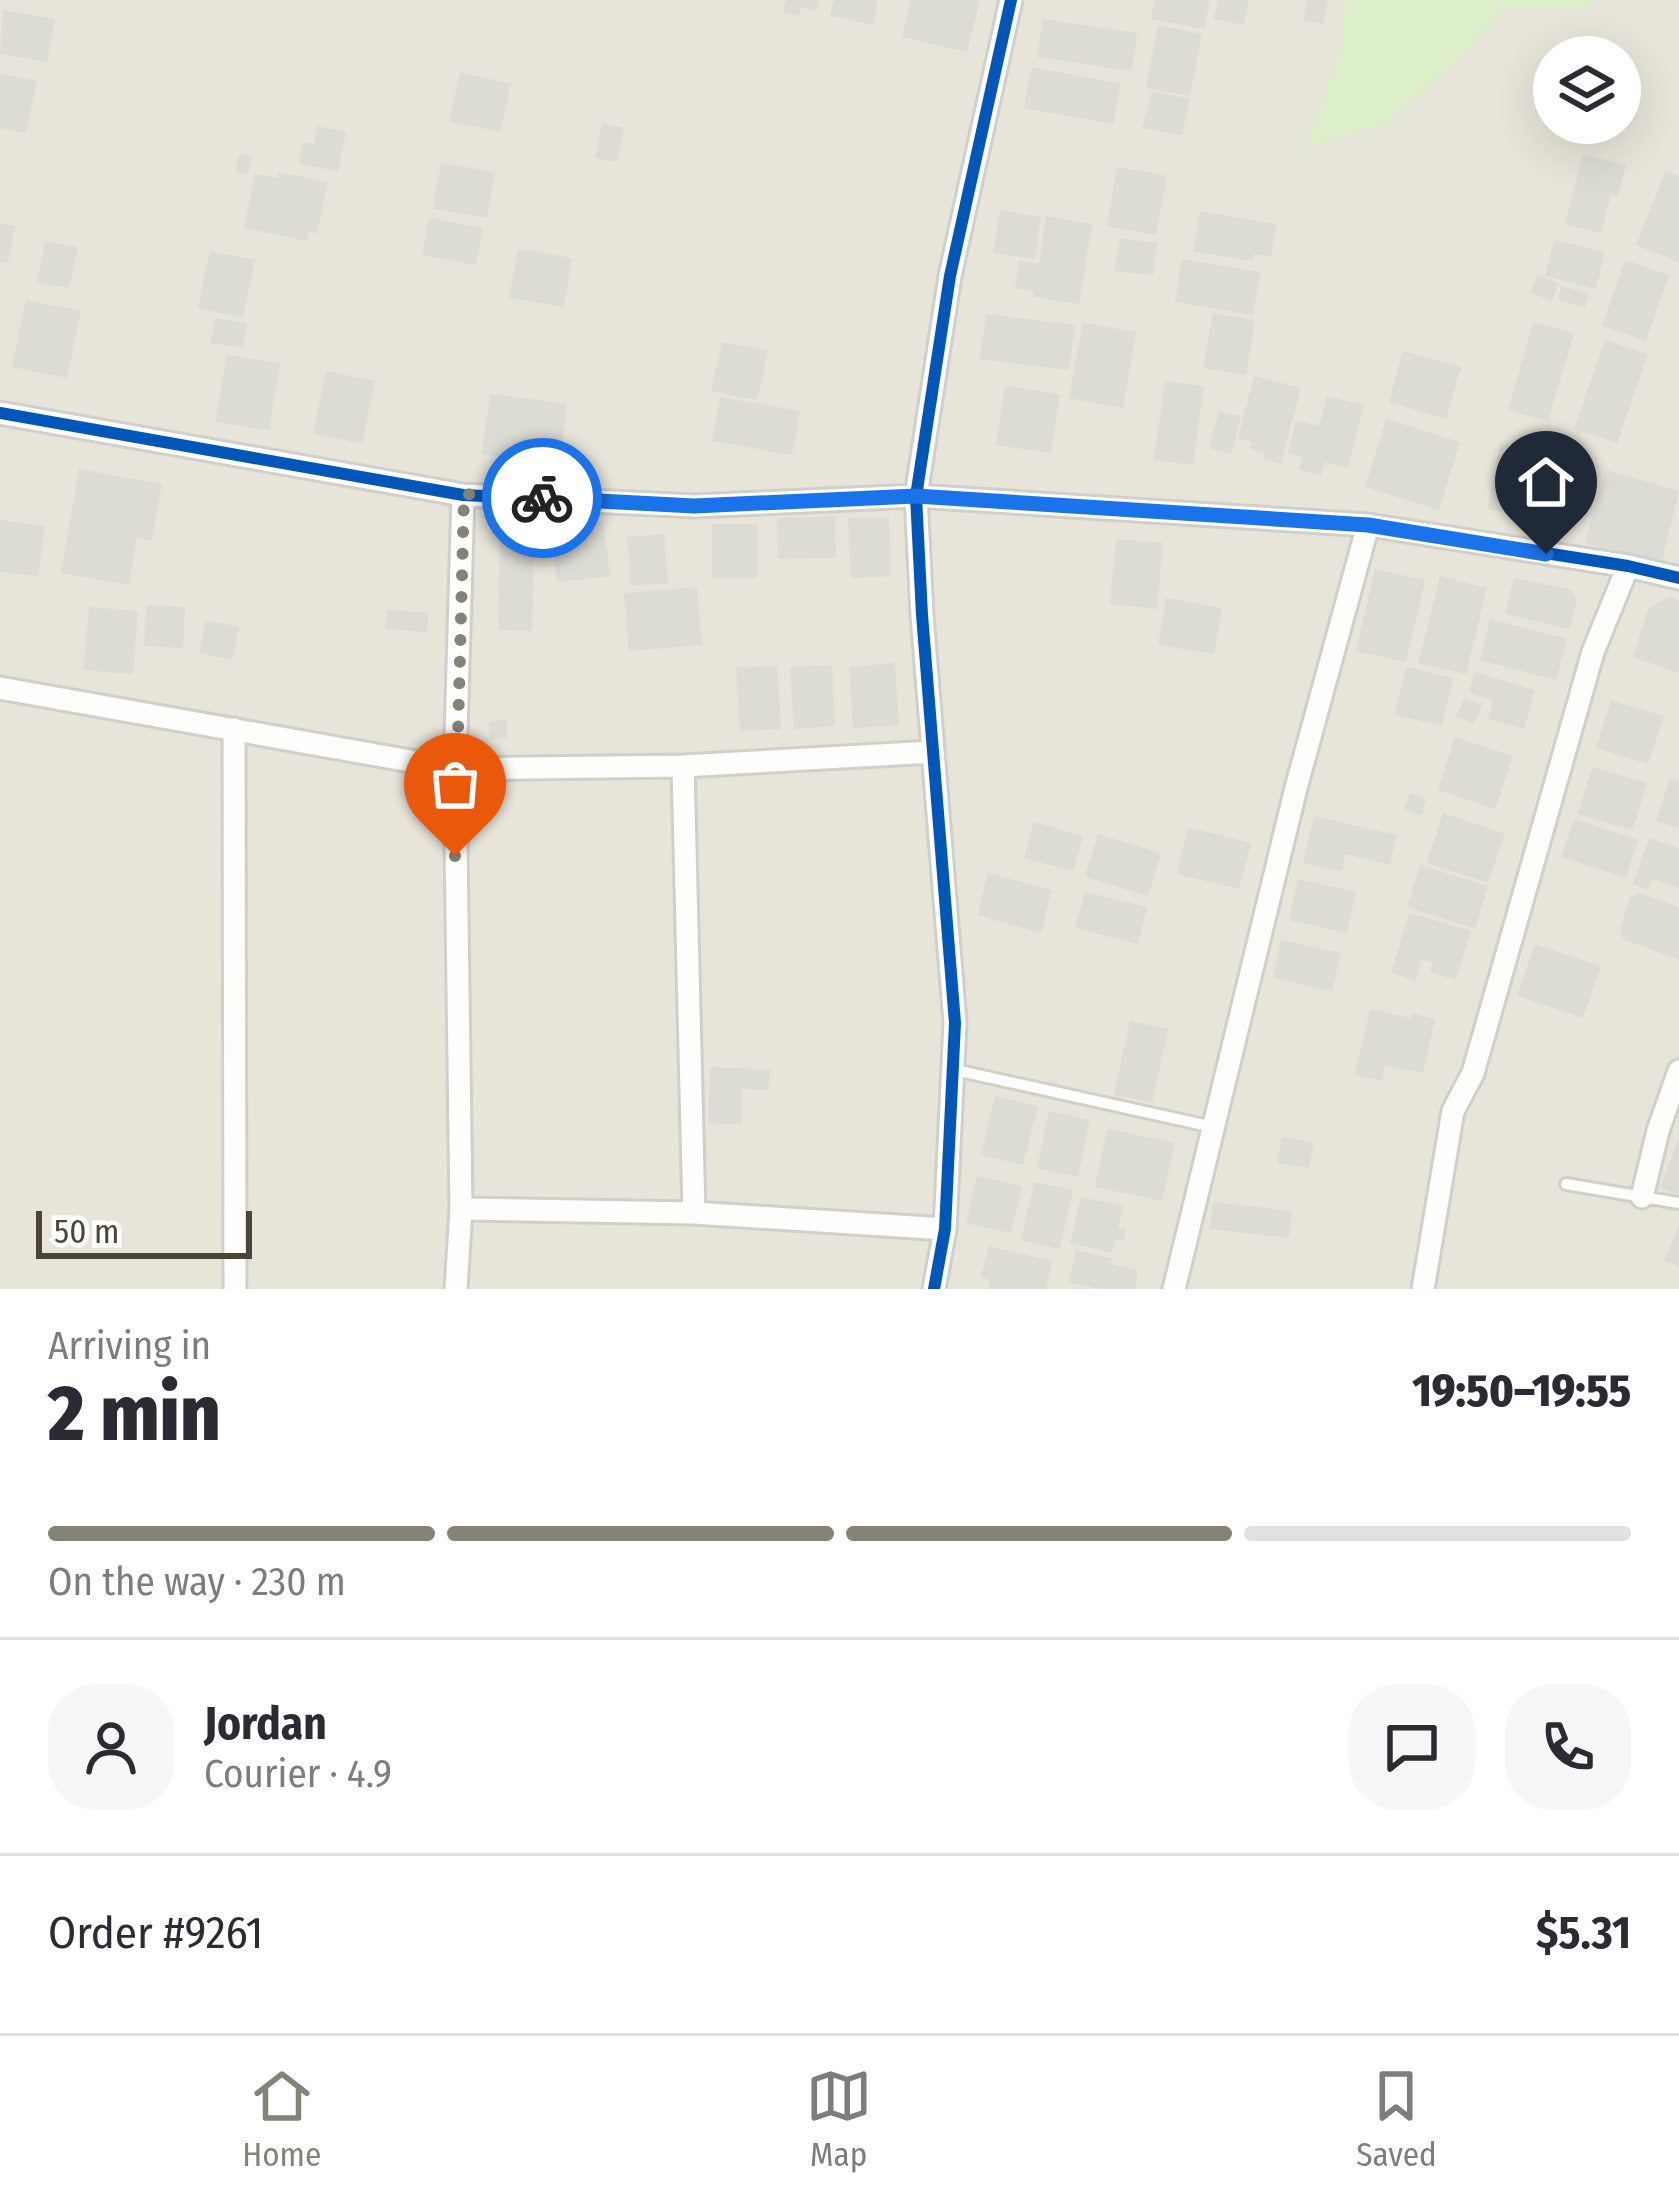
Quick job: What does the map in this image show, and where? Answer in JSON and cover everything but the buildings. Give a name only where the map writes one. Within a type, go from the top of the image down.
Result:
[{"type":"street","points":[[934,1289],[945,1229],[955,1023],[916,496],[950,276],[1011,0]]},
{"type":"street","points":[[0,413],[464,494],[694,506],[916,496],[1368,525],[1679,578]]},
{"type":"street","points":[[456,1289],[460,1209],[455,769],[464,494]]},
{"type":"street","points":[[1174,1289],[1296,788],[1368,525]]},
{"type":"street","points":[[1423,1289],[1453,1111],[1473,1073],[1593,652],[1628,566]]},
{"type":"street","points":[[0,688],[455,769],[682,766],[933,752]]},
{"type":"street","points":[[234,729],[236,1289]]},
{"type":"street","points":[[682,766],[694,1214]]},
{"type":"street","points":[[1642,1197],[1679,1071]]},
{"type":"street","points":[[460,1209],[694,1214],[945,1229]]},
{"type":"lane","points":[[955,1070],[1213,1127]]},
{"type":"lane","points":[[1566,1184],[1679,1203]]},
{"type":"shaded area","points":[[0,0],[1679,0],[1679,1289],[0,1289]]},
{"type":"green space","points":[[1345,0],[1592,0],[1590,7],[1503,9],[1455,61],[1385,124],[1305,148],[1343,40]]},
{"type":"cycle path","points":[[934,1289],[945,1229],[955,1023],[916,496],[950,276],[1011,0]]},
{"type":"cycle path","points":[[0,413],[463,495],[695,506],[916,496],[1368,525],[1679,578]]},
{"type":"way so far","points":[[455,856],[464,494],[542,498]]},
{"type":"route","points":[[542,498],[694,506],[916,496],[1368,525],[1546,554]]}]
